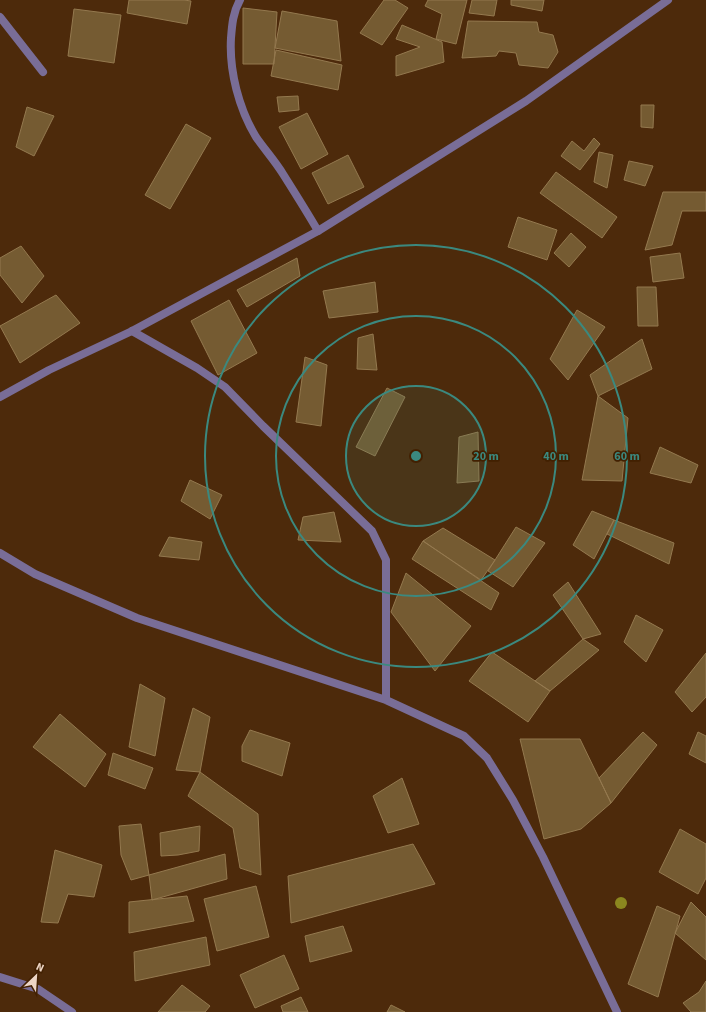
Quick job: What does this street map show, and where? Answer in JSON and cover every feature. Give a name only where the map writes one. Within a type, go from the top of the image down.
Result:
[{"type":"street","points":[[240,0],[236,6],[232,24],[230,49],[234,77],[243,109],[256,136],[282,173],[318,231]]},
{"type":"street","points":[[0,396],[49,370],[132,331],[318,231],[526,101],[668,0]]},
{"type":"street","points":[[0,17],[43,72]]},
{"type":"street","points":[[132,331],[197,368],[225,387],[263,426],[372,531],[386,560],[386,700]]},
{"type":"street","points":[[0,553],[35,574],[138,618],[386,700],[464,736],[488,758],[513,800],[543,857],[617,1012]]},
{"type":"street","points":[[0,977],[38,989],[72,1012]]},
{"type":"building","points":[[129,0],[191,1],[187,24],[127,13]]},
{"type":"building","points":[[384,0],[395,0],[408,8],[382,45],[360,33]]},
{"type":"building","points":[[428,0],[467,0],[456,44],[436,39],[442,14],[425,6]]},
{"type":"building","points":[[472,0],[497,0],[494,16],[469,13]]},
{"type":"building","points":[[511,0],[544,0],[542,11],[511,5]]},
{"type":"building","points":[[243,8],[277,12],[274,64],[243,64]]},
{"type":"building","points":[[74,9],[121,15],[114,63],[68,56]]},
{"type":"building","points":[[282,11],[337,21],[341,61],[275,48]]},
{"type":"building","points":[[468,21],[537,22],[539,32],[553,35],[558,52],[548,68],[519,65],[516,53],[499,51],[496,56],[462,58]]},
{"type":"building","points":[[402,25],[442,42],[444,62],[396,76],[396,56],[420,47],[396,39]]},
{"type":"building","points":[[276,50],[342,65],[338,90],[271,76]]},
{"type":"building","points":[[298,96],[299,110],[279,112],[277,97]]},
{"type":"building","points":[[641,105],[654,105],[653,128],[641,127]]},
{"type":"building","points":[[27,107],[54,116],[34,156],[16,147]]},
{"type":"building","points":[[307,113],[328,154],[301,169],[279,127]]},
{"type":"building","points":[[186,124],[211,138],[170,209],[145,195]]},
{"type":"building","points":[[594,138],[600,144],[580,170],[561,156],[572,141],[584,151]]},
{"type":"building","points":[[599,152],[613,155],[607,188],[594,182]]},
{"type":"building","points":[[348,155],[364,187],[328,204],[312,173]]},
{"type":"building","points":[[629,161],[653,166],[645,186],[624,180]]},
{"type":"building","points":[[556,172],[617,217],[602,238],[540,193]]},
{"type":"building","points":[[663,192],[706,192],[706,211],[682,211],[672,245],[645,250]]},
{"type":"building","points":[[518,217],[557,230],[547,260],[508,247]]},
{"type":"building","points":[[571,233],[586,247],[569,267],[554,253]]},
{"type":"building","points":[[21,246],[44,276],[22,303],[0,275],[0,258]]},
{"type":"building","points":[[680,253],[684,278],[653,282],[650,257]]},
{"type":"building","points":[[297,258],[300,276],[247,307],[237,290]]},
{"type":"building","points":[[375,282],[378,312],[329,318],[323,291]]},
{"type":"building","points":[[637,287],[656,287],[658,326],[638,326]]},
{"type":"building","points":[[56,295],[80,323],[20,363],[0,326]]},
{"type":"building","points":[[229,300],[257,353],[218,375],[191,321]]},
{"type":"building","points":[[577,310],[605,327],[568,380],[550,359]]},
{"type":"building","points":[[373,334],[377,370],[357,369],[358,338]]},
{"type":"building","points":[[642,339],[652,369],[598,396],[590,375]]},
{"type":"building","points":[[305,357],[327,365],[321,426],[296,422]]},
{"type":"building","points":[[387,388],[405,397],[375,456],[356,447]]},
{"type":"building","points":[[598,396],[628,418],[622,481],[582,480]]},
{"type":"building","points":[[478,432],[479,481],[457,483],[459,437]]},
{"type":"building","points":[[660,447],[698,465],[691,483],[650,473]]},
{"type":"building","points":[[190,480],[222,495],[210,519],[181,501]]},
{"type":"building","points":[[592,511],[614,520],[594,559],[573,545]]},
{"type":"building","points":[[334,512],[341,542],[298,540],[303,517]]},
{"type":"building","points":[[614,520],[674,543],[669,564],[607,534]]},
{"type":"building","points":[[516,527],[545,543],[513,587],[488,571]]},
{"type":"building","points":[[443,528],[495,560],[481,580],[423,541]]},
{"type":"building","points":[[169,537],[202,542],[199,560],[159,556]]},
{"type":"building","points":[[423,541],[499,593],[491,610],[412,559]]},
{"type":"building","points":[[406,573],[471,626],[435,671],[391,612]]},
{"type":"building","points":[[568,582],[601,634],[583,639],[553,595]]},
{"type":"building","points":[[636,615],[663,630],[646,662],[624,642]]},
{"type":"building","points":[[583,639],[599,650],[550,691],[535,681]]},
{"type":"building","points":[[492,652],[550,691],[528,722],[469,681]]},
{"type":"building","points":[[706,653],[706,697],[692,712],[675,692]]},
{"type":"building","points":[[140,684],[165,698],[155,756],[129,747]]},
{"type":"building","points":[[193,708],[210,717],[200,772],[176,770]]},
{"type":"building","points":[[60,714],[106,754],[85,787],[33,747]]},
{"type":"building","points":[[250,730],[290,743],[282,776],[242,761],[242,746]]},
{"type":"building","points":[[643,732],[657,745],[611,803],[599,778]]},
{"type":"building","points":[[698,732],[706,736],[706,763],[689,754]]},
{"type":"building","points":[[520,739],[580,739],[611,803],[581,829],[544,839]]},
{"type":"building","points":[[113,753],[153,768],[145,789],[108,775]]},
{"type":"building","points":[[200,772],[258,814],[261,875],[240,868],[233,828],[188,796]]},
{"type":"building","points":[[402,778],[419,824],[388,833],[373,796]]},
{"type":"building","points":[[141,824],[149,875],[131,880],[121,855],[119,826]]},
{"type":"building","points":[[200,826],[199,851],[178,855],[161,856],[160,833]]},
{"type":"building","points":[[680,829],[706,844],[706,878],[698,894],[659,872]]},
{"type":"building","points":[[413,844],[435,884],[291,923],[288,876]]},
{"type":"building","points":[[55,850],[102,865],[94,897],[68,894],[58,923],[41,922]]},
{"type":"building","points":[[225,854],[227,879],[152,900],[149,875]]},
{"type":"building","points":[[256,886],[269,937],[217,951],[204,899]]},
{"type":"building","points":[[187,896],[194,921],[129,933],[129,902]]},
{"type":"building","points":[[691,902],[706,917],[706,960],[675,933]]},
{"type":"building","points":[[657,906],[680,916],[658,997],[628,984]]},
{"type":"building","points":[[343,926],[352,951],[310,962],[305,936]]},
{"type":"building","points":[[206,937],[210,965],[135,981],[134,952]]},
{"type":"building","points":[[284,955],[299,989],[255,1008],[240,975]]},
{"type":"building","points":[[706,981],[706,1012],[691,1012],[683,1003],[699,992]]},
{"type":"building","points":[[182,985],[210,1006],[205,1012],[158,1012]]},
{"type":"building","points":[[301,997],[308,1012],[283,1012],[281,1006]]},
{"type":"building","points":[[391,1005],[405,1012],[387,1012]]}]
